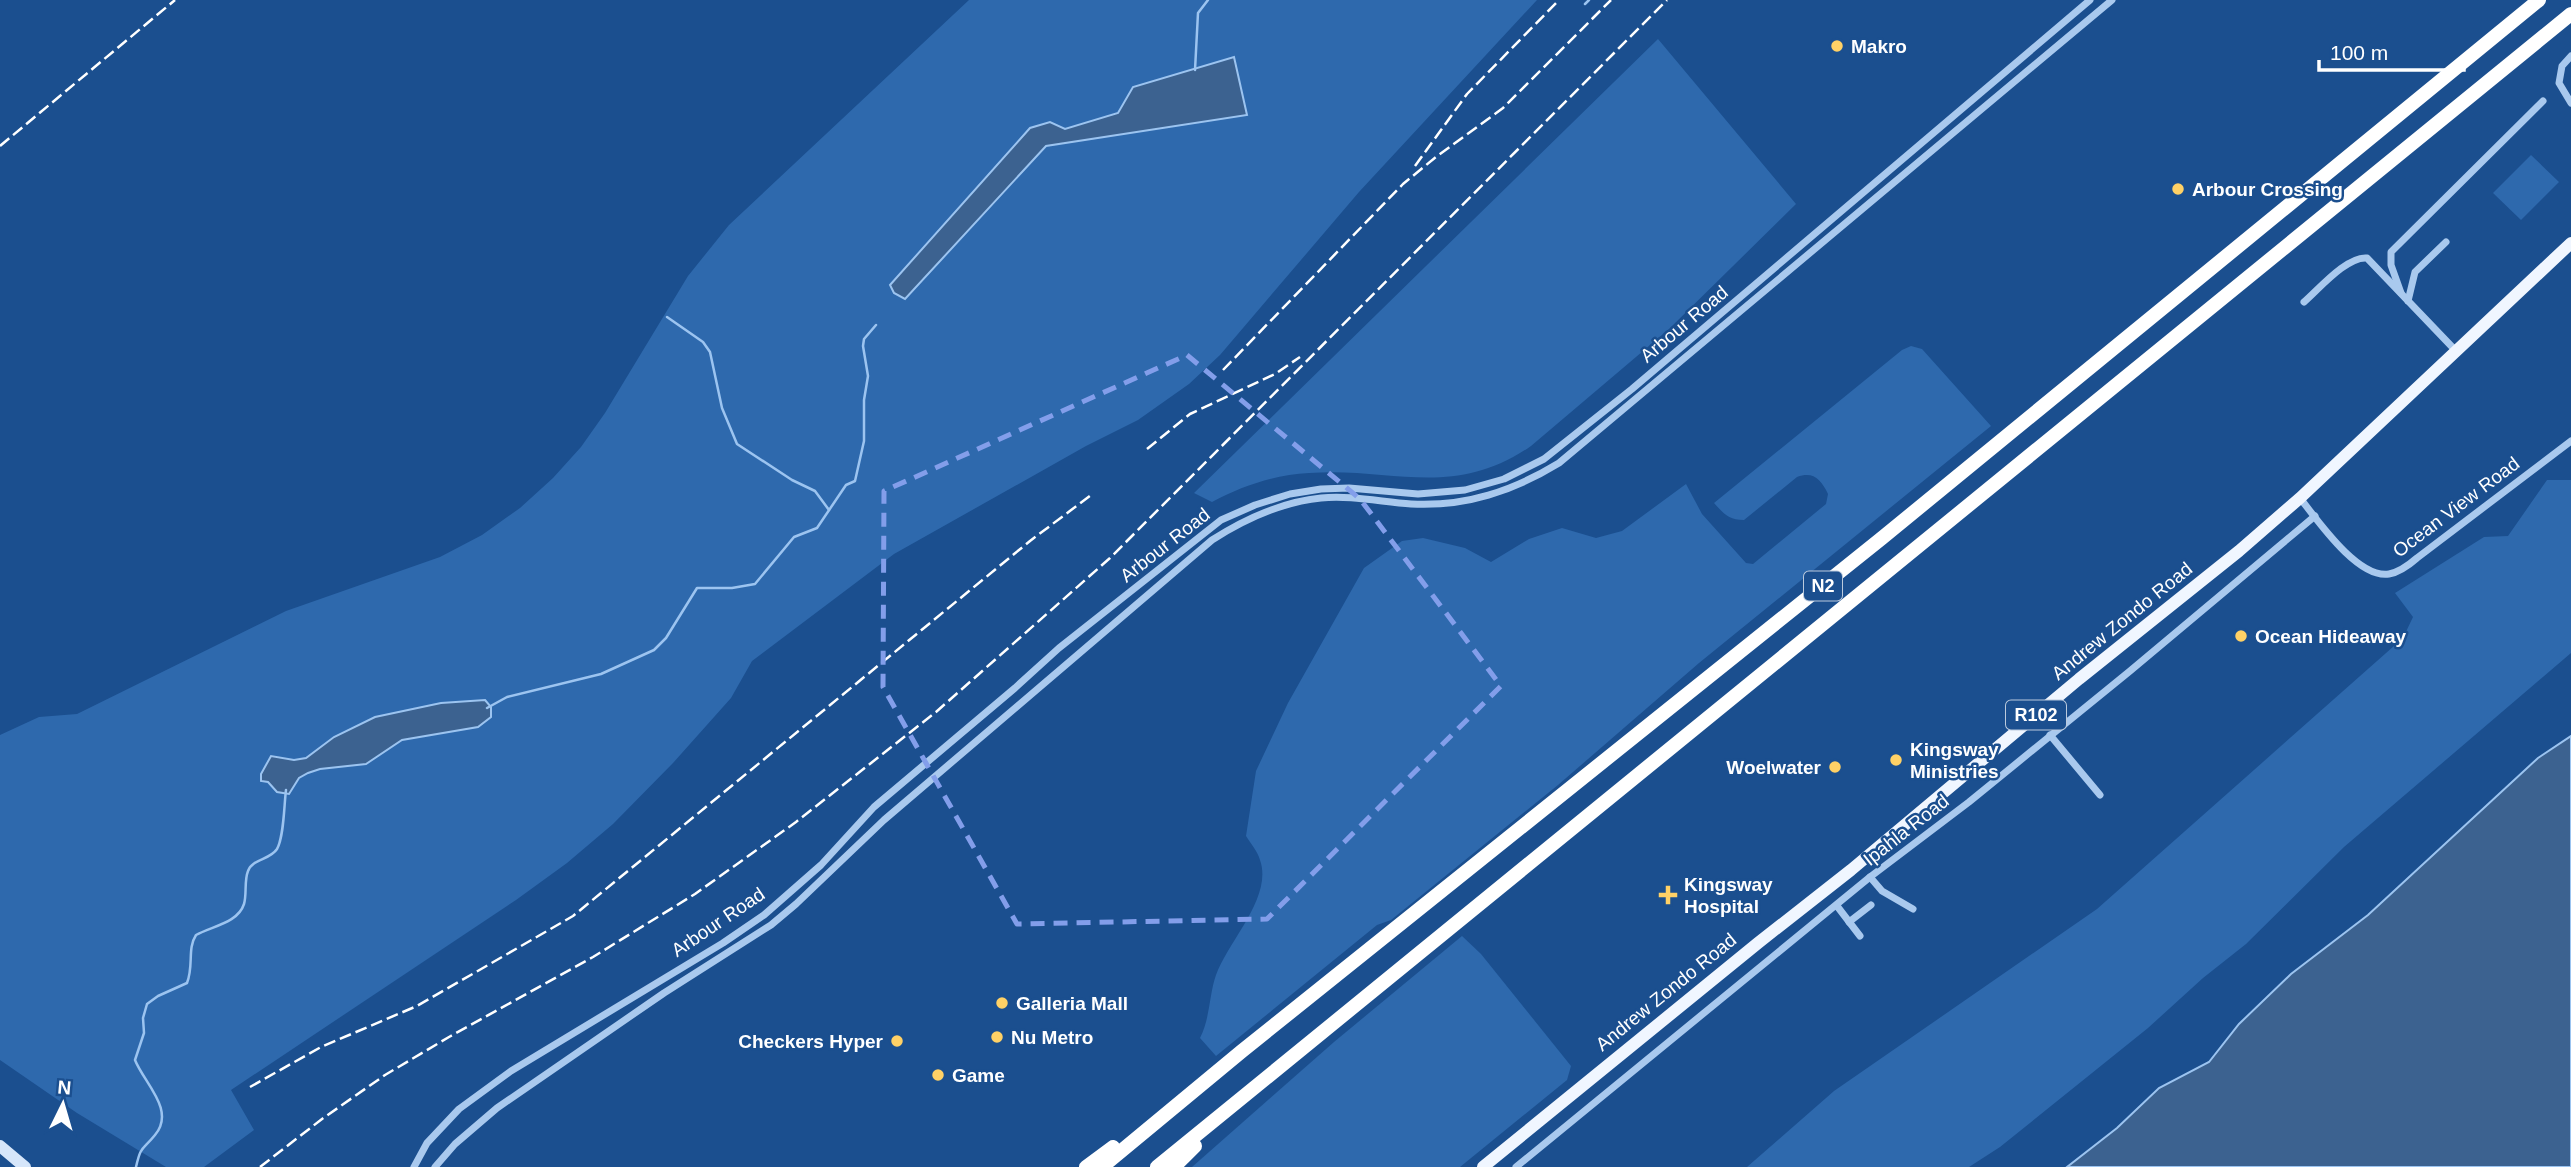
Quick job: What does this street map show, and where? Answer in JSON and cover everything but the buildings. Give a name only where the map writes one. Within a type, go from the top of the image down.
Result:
[{"type":"highway","name":"N2","points":[[1102,1167],[1242,1051],[1872,546],[2539,0]]},
{"type":"highway","name":"N2","points":[[1157,1167],[2571,14]]},
{"type":"highway","points":[[1086,1167],[1242,1051]]},
{"type":"highway","points":[[1174,1167],[1242,1097]]},
{"type":"main road","name":"Andrew Zondo Road","points":[[1483,1167],[1859,863],[2300,498],[2571,243]]},
{"type":"main road","points":[[0,1146],[25,1167]]},
{"type":"street","name":"Arbour Road","points":[[414,1167],[427,1143],[458,1109],[511,1071],[723,943],[764,915],[821,865],[874,807],[1059,648],[1221,520],[1290,494],[1321,489],[1349,488],[1418,494],[1465,490],[1504,479],[1544,459],[1643,380],[2090,0]]},
{"type":"street","name":"Arbour Road","points":[[435,1167],[456,1144],[497,1108],[664,993],[728,953],[796,904],[938,772],[1212,540],[1236,525],[1291,504],[1322,498],[1441,504],[1501,492],[1530,481],[1559,463],[2112,0]]},
{"type":"street","points":[[2571,56],[2562,66],[2558,83],[2571,103]]},
{"type":"street","points":[[2401,293],[2391,265],[2391,252],[2543,102]]},
{"type":"street","points":[[2409,301],[2415,272],[2446,242]]},
{"type":"street","points":[[2304,302],[2348,263],[2359,258],[2371,260],[2456,351]]},
{"type":"street","name":"Ocean View Road","points":[[2300,498],[2358,564],[2376,573],[2388,574],[2411,563],[2571,440]]},
{"type":"street","name":"Ipahla Road","points":[[1516,1167],[1870,877],[1969,802],[2315,516]]},
{"type":"street","points":[[2050,735],[2100,795]]},
{"type":"street","points":[[1870,877],[1882,891],[1913,909]]},
{"type":"street","points":[[1849,922],[1871,905]]},
{"type":"street","points":[[1837,906],[1860,936]]},
{"type":"street","points":[[723,943],[728,953]]},
{"type":"highlighted area","points":[[1187,355],[1360,499],[1501,686],[1267,919],[1017,924],[883,687],[884,491]]},
{"type":"shaded area","points":[[969,0],[1537,0],[1359,192],[1220,355],[1189,384],[1138,420],[1086,446],[894,554],[752,661],[731,698],[673,763],[613,824],[567,863],[516,900],[231,1090],[254,1130],[204,1167],[166,1167],[77,1113],[0,1060],[0,735],[39,717],[77,714],[286,611],[440,557],[482,535],[520,508],[553,478],[581,447],[605,413],[688,276],[729,225]],"holes":[[[1133,86],[1246,115],[1046,146],[905,299],[894,293],[890,285],[1030,128],[1050,122],[1065,129],[1118,113]],[[471,701],[478,727],[402,740],[366,764],[320,769],[308,773],[277,792],[268,782],[294,760],[306,758],[334,737],[417,709],[441,703]]]},
{"type":"shaded area","points":[[1658,39],[1796,204],[1669,329],[1531,446],[1503,462],[1475,472],[1449,477],[1309,473],[1259,482],[1212,502],[1194,493]]},
{"type":"shaded area","points":[[1234,57],[1247,115],[1046,146],[905,299],[894,293],[890,285],[1030,128],[1050,122],[1065,129],[1118,113],[1133,87]]},
{"type":"shaded area","points":[[2531,155],[2559,182],[2521,220],[2493,193]]},
{"type":"shaded area","points":[[1911,346],[1922,349],[1991,426],[1699,663],[1558,785],[1391,920],[1377,925],[1216,1056],[1200,1038],[1206,1023],[1216,975],[1248,918],[1260,889],[1260,860],[1246,836],[1256,771],[1288,703],[1364,568],[1402,541],[1423,538],[1465,548],[1491,562],[1529,539],[1562,528],[1596,538],[1622,531],[1686,484],[1702,514],[1746,563],[1753,564],[1826,504],[1828,494],[1822,484],[1812,476],[1797,477],[1744,520],[1727,516],[1714,503],[1902,350]]},
{"type":"shaded area","points":[[2547,480],[2571,480],[2571,653],[2344,847],[2246,944],[2203,978],[2148,1028],[2000,1147],[1969,1167],[1747,1167],[1834,1091],[2097,909],[2403,638],[2413,617],[2395,593],[2484,537],[2508,536]]},
{"type":"shaded area","points":[[485,700],[491,707],[491,717],[478,727],[402,740],[366,764],[320,769],[308,773],[299,778],[289,794],[277,792],[268,782],[261,781],[261,774],[271,756],[294,760],[306,758],[334,737],[375,717],[441,703]]},
{"type":"shaded area","points":[[2571,736],[2571,1167],[2067,1167],[2117,1128],[2159,1088],[2209,1062],[2239,1024],[2291,974],[2368,915],[2538,758]]},
{"type":"shaded area","points":[[1462,936],[1481,954],[1571,1066],[1567,1080],[1460,1167],[1192,1167],[1334,1042]]},
{"type":"waterway","points":[[1195,70],[1198,13],[1208,0]]},
{"type":"waterway","points":[[1585,4],[1589,0]]},
{"type":"waterway","points":[[667,317],[703,342],[710,352],[722,408],[737,444],[792,480],[815,491],[829,510]]},
{"type":"waterway","points":[[487,708],[507,697],[601,674],[654,650],[666,638],[697,588],[732,588],[755,584],[794,537],[817,528],[846,485],[855,481],[864,441],[864,400],[868,376],[863,346],[864,339],[876,325]]},
{"type":"waterway","points":[[136,1167],[141,1151],[161,1126],[162,1116],[156,1097],[135,1060],[144,1033],[143,1018],[147,1004],[187,983],[196,935],[230,920],[241,910],[250,867],[274,853],[279,844],[286,790]]},
{"type":"railway","points":[[0,146],[175,0]]},
{"type":"railway","points":[[1415,166],[1467,94],[1559,0]]},
{"type":"railway","points":[[1223,370],[1403,184],[1503,108],[1611,0]]},
{"type":"railway","points":[[260,1167],[385,1075],[593,957],[695,894],[796,822],[936,712],[1110,558],[1667,0]]},
{"type":"railway","points":[[1147,449],[1190,414],[1275,374],[1300,357]]},
{"type":"railway","points":[[250,1087],[321,1047],[417,1006],[573,916],[1030,541],[1091,495]]},
{"type":"place","name":"Makro","points":[[1837,46]]},
{"type":"place","name":"Arbour Crossing","points":[[2178,189]]},
{"type":"place","name":"Ocean Hideaway","points":[[2241,636]]},
{"type":"place","name":"Kingsway Ministries","points":[[1896,760]]},
{"type":"place","name":"Woelwater","points":[[1835,767]]},
{"type":"place","name":"Kingsway Hospital","points":[[1668,895]]},
{"type":"place","name":"Galleria Mall","points":[[1002,1003]]},
{"type":"place","name":"Nu Metro","points":[[997,1037]]},
{"type":"place","name":"Checkers Hyper","points":[[897,1041]]},
{"type":"place","name":"Game","points":[[938,1075]]}]
